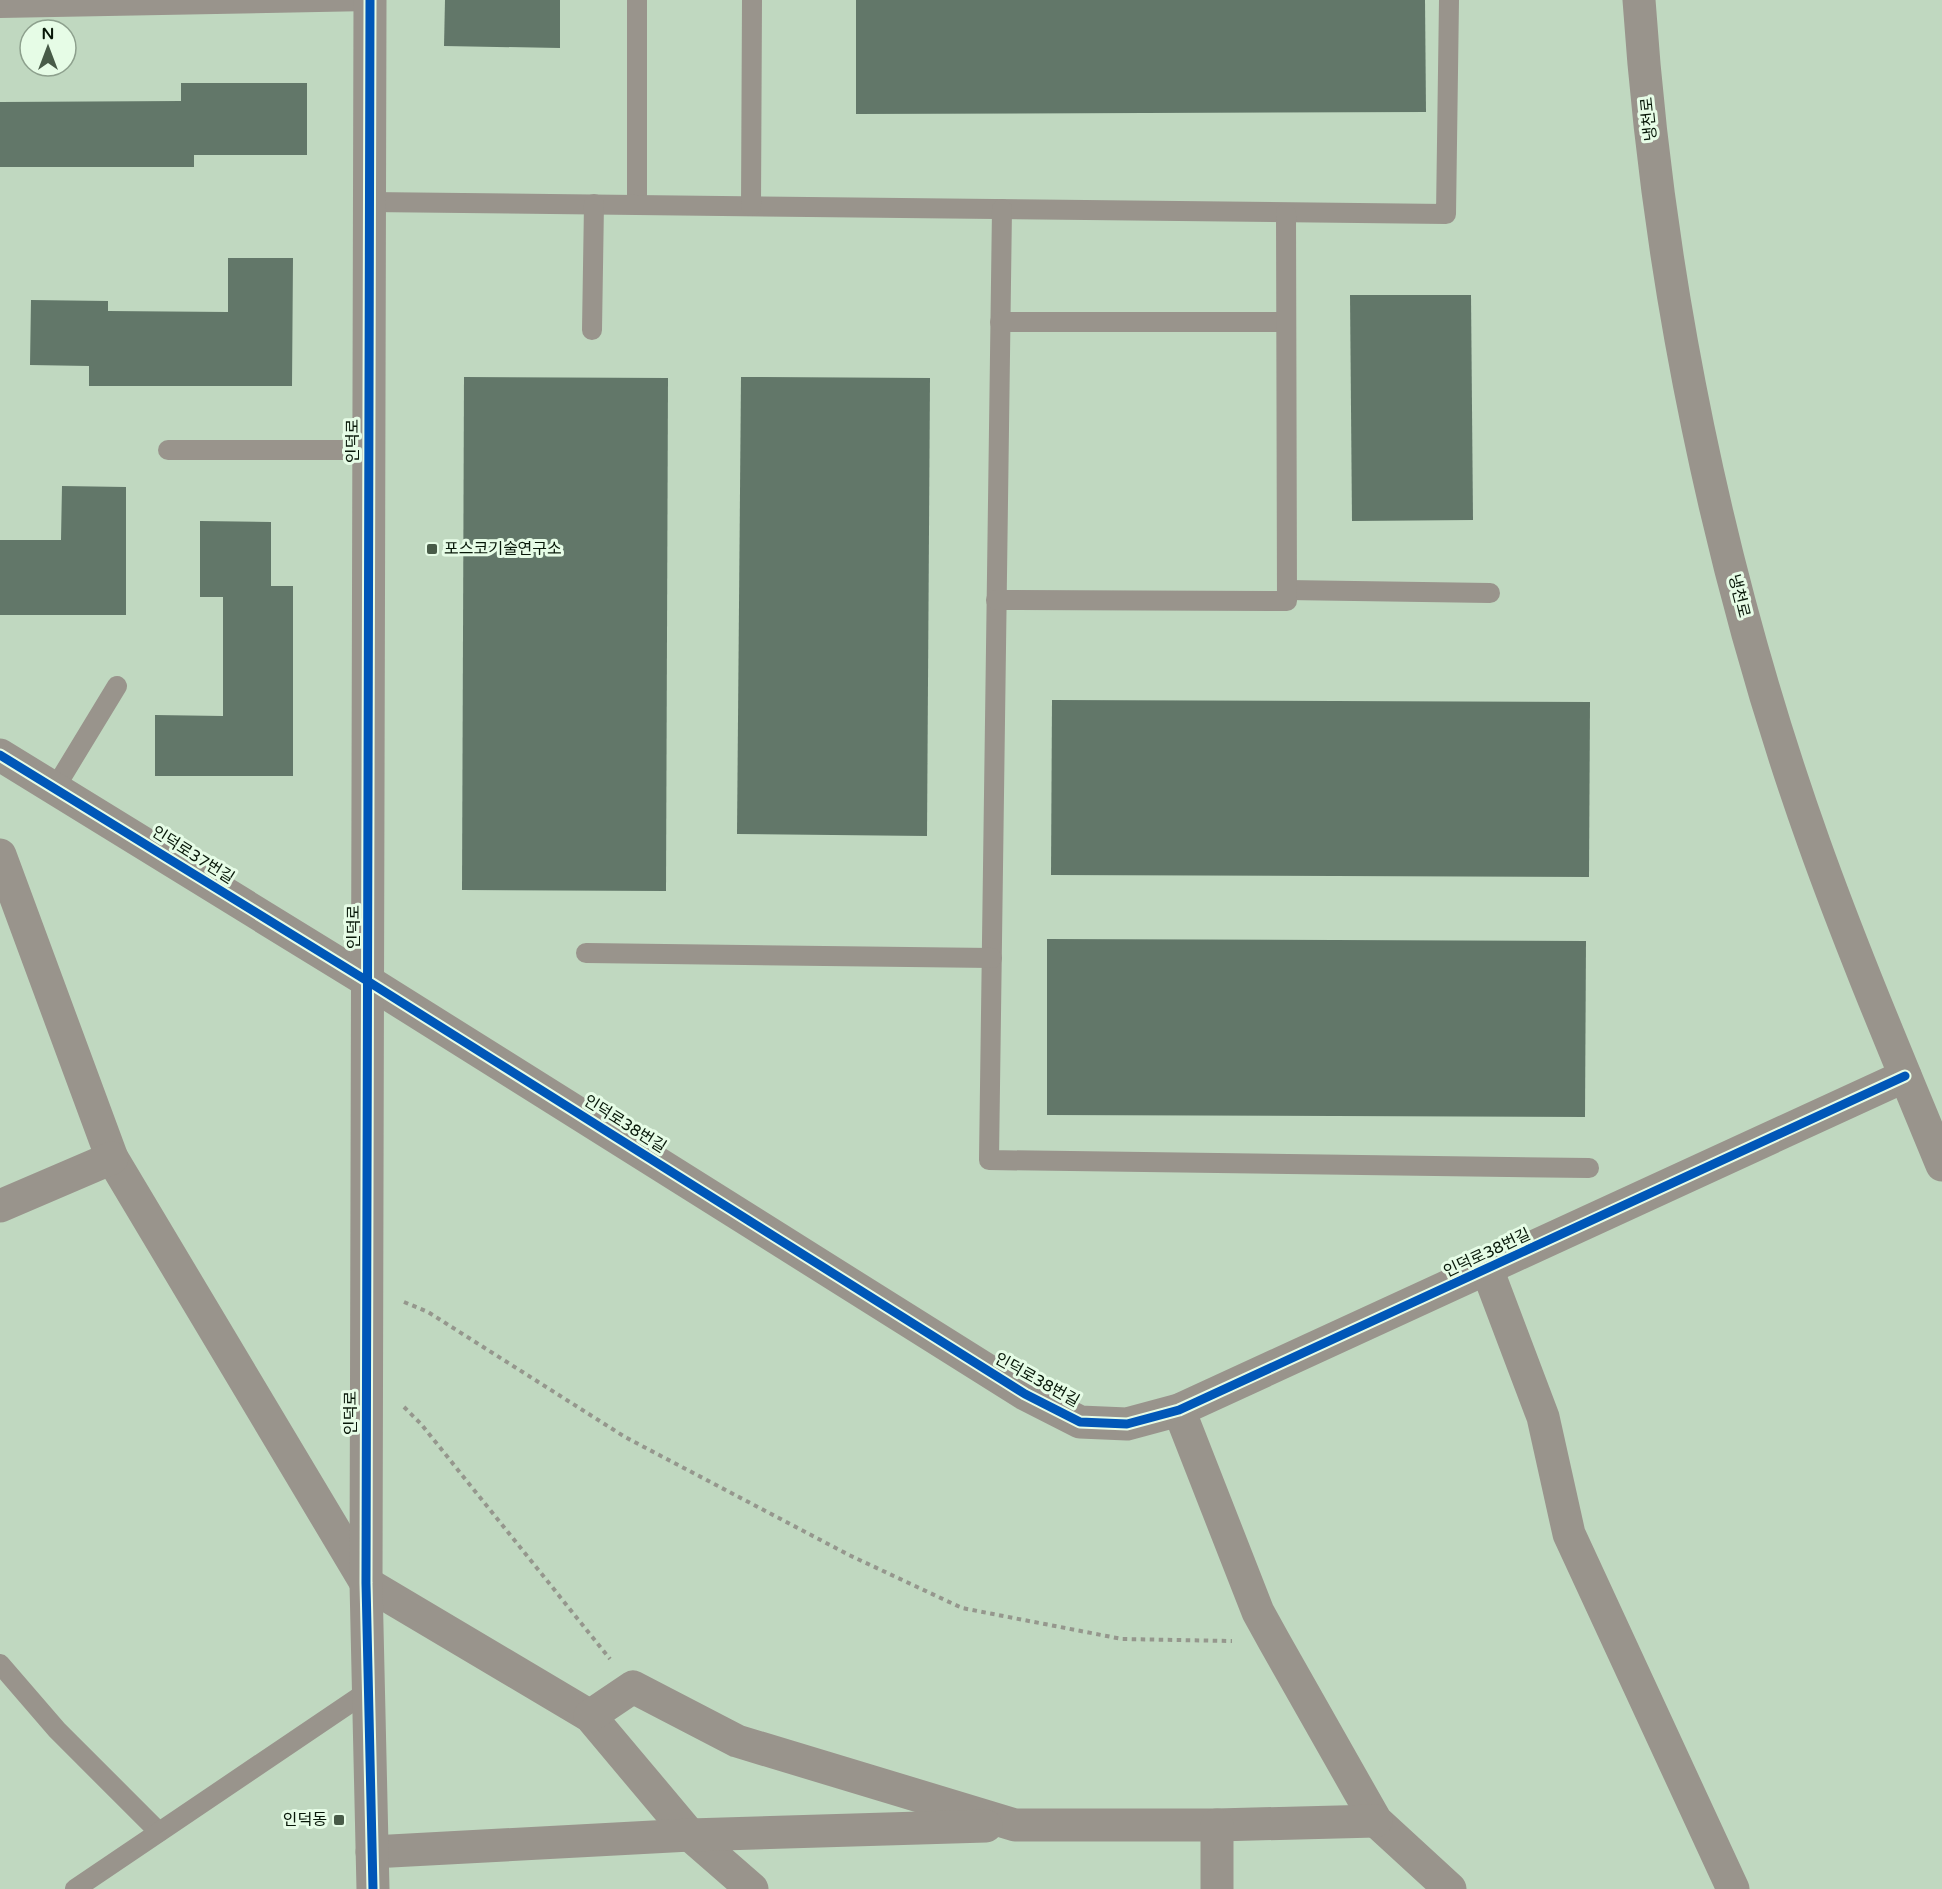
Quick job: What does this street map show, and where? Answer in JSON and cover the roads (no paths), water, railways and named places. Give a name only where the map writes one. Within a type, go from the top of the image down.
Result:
[{"type":"street","name":"냉천로","points":[[1639,0],[1654,166],[1670,275],[1691,388],[1724,537],[1774,722],[1814,842],[1942,1165]]},
{"type":"street","name":"인덕로","points":[[370,1],[366,1584],[373,1889]]},
{"type":"street","name":"인덕로37번길","points":[[0,755],[369,982]]},
{"type":"street","points":[[0,855],[112,1158],[366,1584],[590,1716],[690,1835],[752,1889]]},
{"type":"street","name":"인덕로38번길","points":[[369,982],[1025,1394],[1080,1422],[1127,1424],[1179,1410],[1905,1076]]},
{"type":"street","points":[[0,1206],[112,1158]]},
{"type":"street","points":[[1487,1269],[1543,1417],[1569,1534],[1733,1889]]},
{"type":"street","points":[[1179,1410],[1258,1612],[1274,1641],[1376,1821],[1450,1889]]},
{"type":"street","points":[[590,1716],[633,1687],[737,1741],[1014,1825]]},
{"type":"street","points":[[372,1852],[690,1835],[1014,1825],[1216,1825],[1376,1821]]},
{"type":"street","points":[[1216,1825],[1217,1889]]},
{"type":"lane","points":[[637,0],[637,204]]},
{"type":"lane","points":[[751,206],[752,0]]},
{"type":"lane","points":[[369,202],[1446,214],[1449,0]]},
{"type":"lane","points":[[0,8],[370,1]]},
{"type":"lane","points":[[592,330],[594,204]]},
{"type":"lane","points":[[1002,209],[989,1160],[1589,1168]]},
{"type":"lane","points":[[996,600],[1287,601],[1286,213]]},
{"type":"lane","points":[[1000,322],[1286,322]]},
{"type":"lane","points":[[168,450],[368,450]]},
{"type":"lane","points":[[1287,590],[1490,593]]},
{"type":"lane","points":[[55,788],[117,686]]},
{"type":"lane","points":[[586,953],[992,958]]},
{"type":"lane","points":[[0,1664],[57,1730],[159,1832]]},
{"type":"lane","points":[[75,1889],[368,1691]]},
{"type":"place","name":"포스코기술연구소","points":[[432,549]]},
{"type":"place","name":"인덕동","points":[[339,1820]]}]
